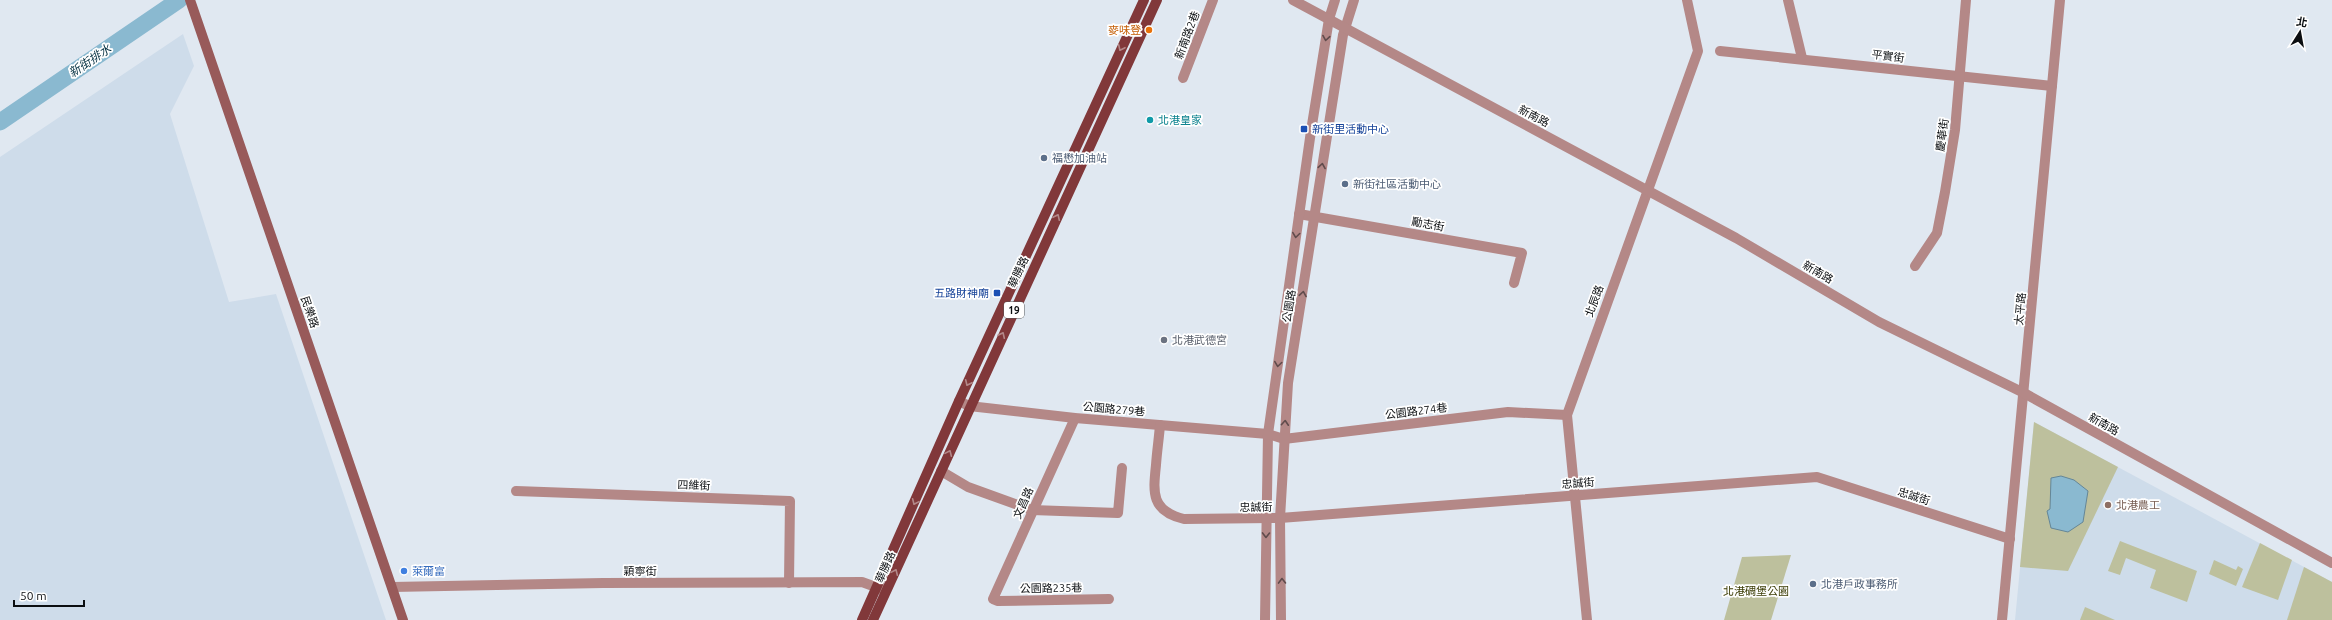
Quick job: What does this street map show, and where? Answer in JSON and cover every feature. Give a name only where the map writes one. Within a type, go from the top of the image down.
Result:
[{"type":"main road","name":"民樂路","points":[[190,0],[403,620]]},
{"type":"main road","name":"華勝路","points":[[873,620],[883,589],[959,401],[1144,0]]},
{"type":"main road","name":"華勝路","points":[[862,620],[883,589],[941,471],[969,406],[1157,0]]},
{"type":"street","name":"新南路2巷","points":[[1183,78],[1213,0]]},
{"type":"street","name":"新南路","points":[[1293,0],[1736,238],[1879,322],[2024,393],[2332,563]]},
{"type":"street","name":"公園路","points":[[1264,620],[1268,434],[1299,214],[1329,19],[1335,0]]},
{"type":"street","name":"公園路","points":[[1281,620],[1280,518],[1288,383],[1345,27],[1354,0]]},
{"type":"street","name":"北辰路","points":[[1588,620],[1567,415],[1600,318],[1648,191],[1698,50],[1687,0]]},
{"type":"street","points":[[1788,0],[1802,58]]},
{"type":"street","name":"慶華街","points":[[1915,266],[1937,233],[1955,130],[1961,76],[1966,0]]},
{"type":"street","name":"太平路","points":[[2002,620],[2060,0]]},
{"type":"street","name":"平實街","points":[[1720,51],[1802,58],[2052,86]]},
{"type":"street","name":"勵志街","points":[[1299,214],[1522,253],[1514,283]]},
{"type":"street","name":"公園路279巷","points":[[959,401],[969,406],[1075,418],[1268,434]]},
{"type":"street","name":"公園路274巷","points":[[1268,434],[1284,439],[1508,412],[1567,415]]},
{"type":"street","name":"文昌路","points":[[993,599],[1032,510],[1075,418]]},
{"type":"street","name":"忠誠街","points":[[1160,425],[1153,492],[1158,505],[1170,516],[1184,519],[1266,519],[1817,477],[2010,539]]},
{"type":"street","points":[[941,471],[968,487],[1032,510],[1118,513],[1122,468]]},
{"type":"street","name":"四維街","points":[[516,491],[790,501],[789,582]]},
{"type":"street","name":"穎寧街","points":[[392,587],[611,583],[862,582],[883,589]]},
{"type":"street","name":"公園路235巷","points":[[993,599],[998,602],[1110,599]]},
{"type":"shaded area","points":[[183,34],[194,66],[170,114],[229,302],[276,294],[386,620],[0,620],[0,157]]},
{"type":"shaded area","name":"北港農工","points":[[2034,422],[2332,582],[2332,620],[2015,620]]},
{"type":"green space","points":[[2034,422],[2118,467],[2068,571],[2020,567]]},
{"type":"green space","points":[[2120,541],[2197,571],[2187,602],[2150,588],[2156,570],[2126,558],[2120,575],[2108,571]]},
{"type":"green space","points":[[2260,543],[2292,560],[2278,600],[2242,587]]},
{"type":"green space","name":"北港碉堡公園","points":[[1791,555],[1771,620],[1724,620],[1742,557]]},
{"type":"green space","points":[[2214,560],[2236,570],[2238,566],[2243,569],[2236,586],[2209,574]]},
{"type":"green space","points":[[2304,567],[2332,582],[2332,620],[2287,620]]},
{"type":"green space","points":[[2085,607],[2115,620],[2080,620]]},
{"type":"water","points":[[2061,476],[2074,480],[2088,491],[2083,522],[2068,532],[2051,528],[2047,511],[2050,509],[2051,478]]},
{"type":"waterway","name":"新街排水","points":[[0,122],[179,0]]},
{"type":"place","name":"麥味登","points":[[1149,30]]},
{"type":"place","name":"北港皇家","points":[[1150,120]]},
{"type":"place","name":"新街里活動中心","points":[[1304,129]]},
{"type":"place","name":"福懋加油站","points":[[1044,158]]},
{"type":"place","name":"新街社區活動中心","points":[[1345,184]]},
{"type":"place","name":"五路財神廟","points":[[997,293]]},
{"type":"place","name":"北港武德宮","points":[[1164,340]]},
{"type":"place","name":"北港農工","points":[[2108,505]]},
{"type":"place","name":"萊爾富","points":[[404,571]]},
{"type":"place","name":"北港戶政事務所","points":[[1813,584]]}]
